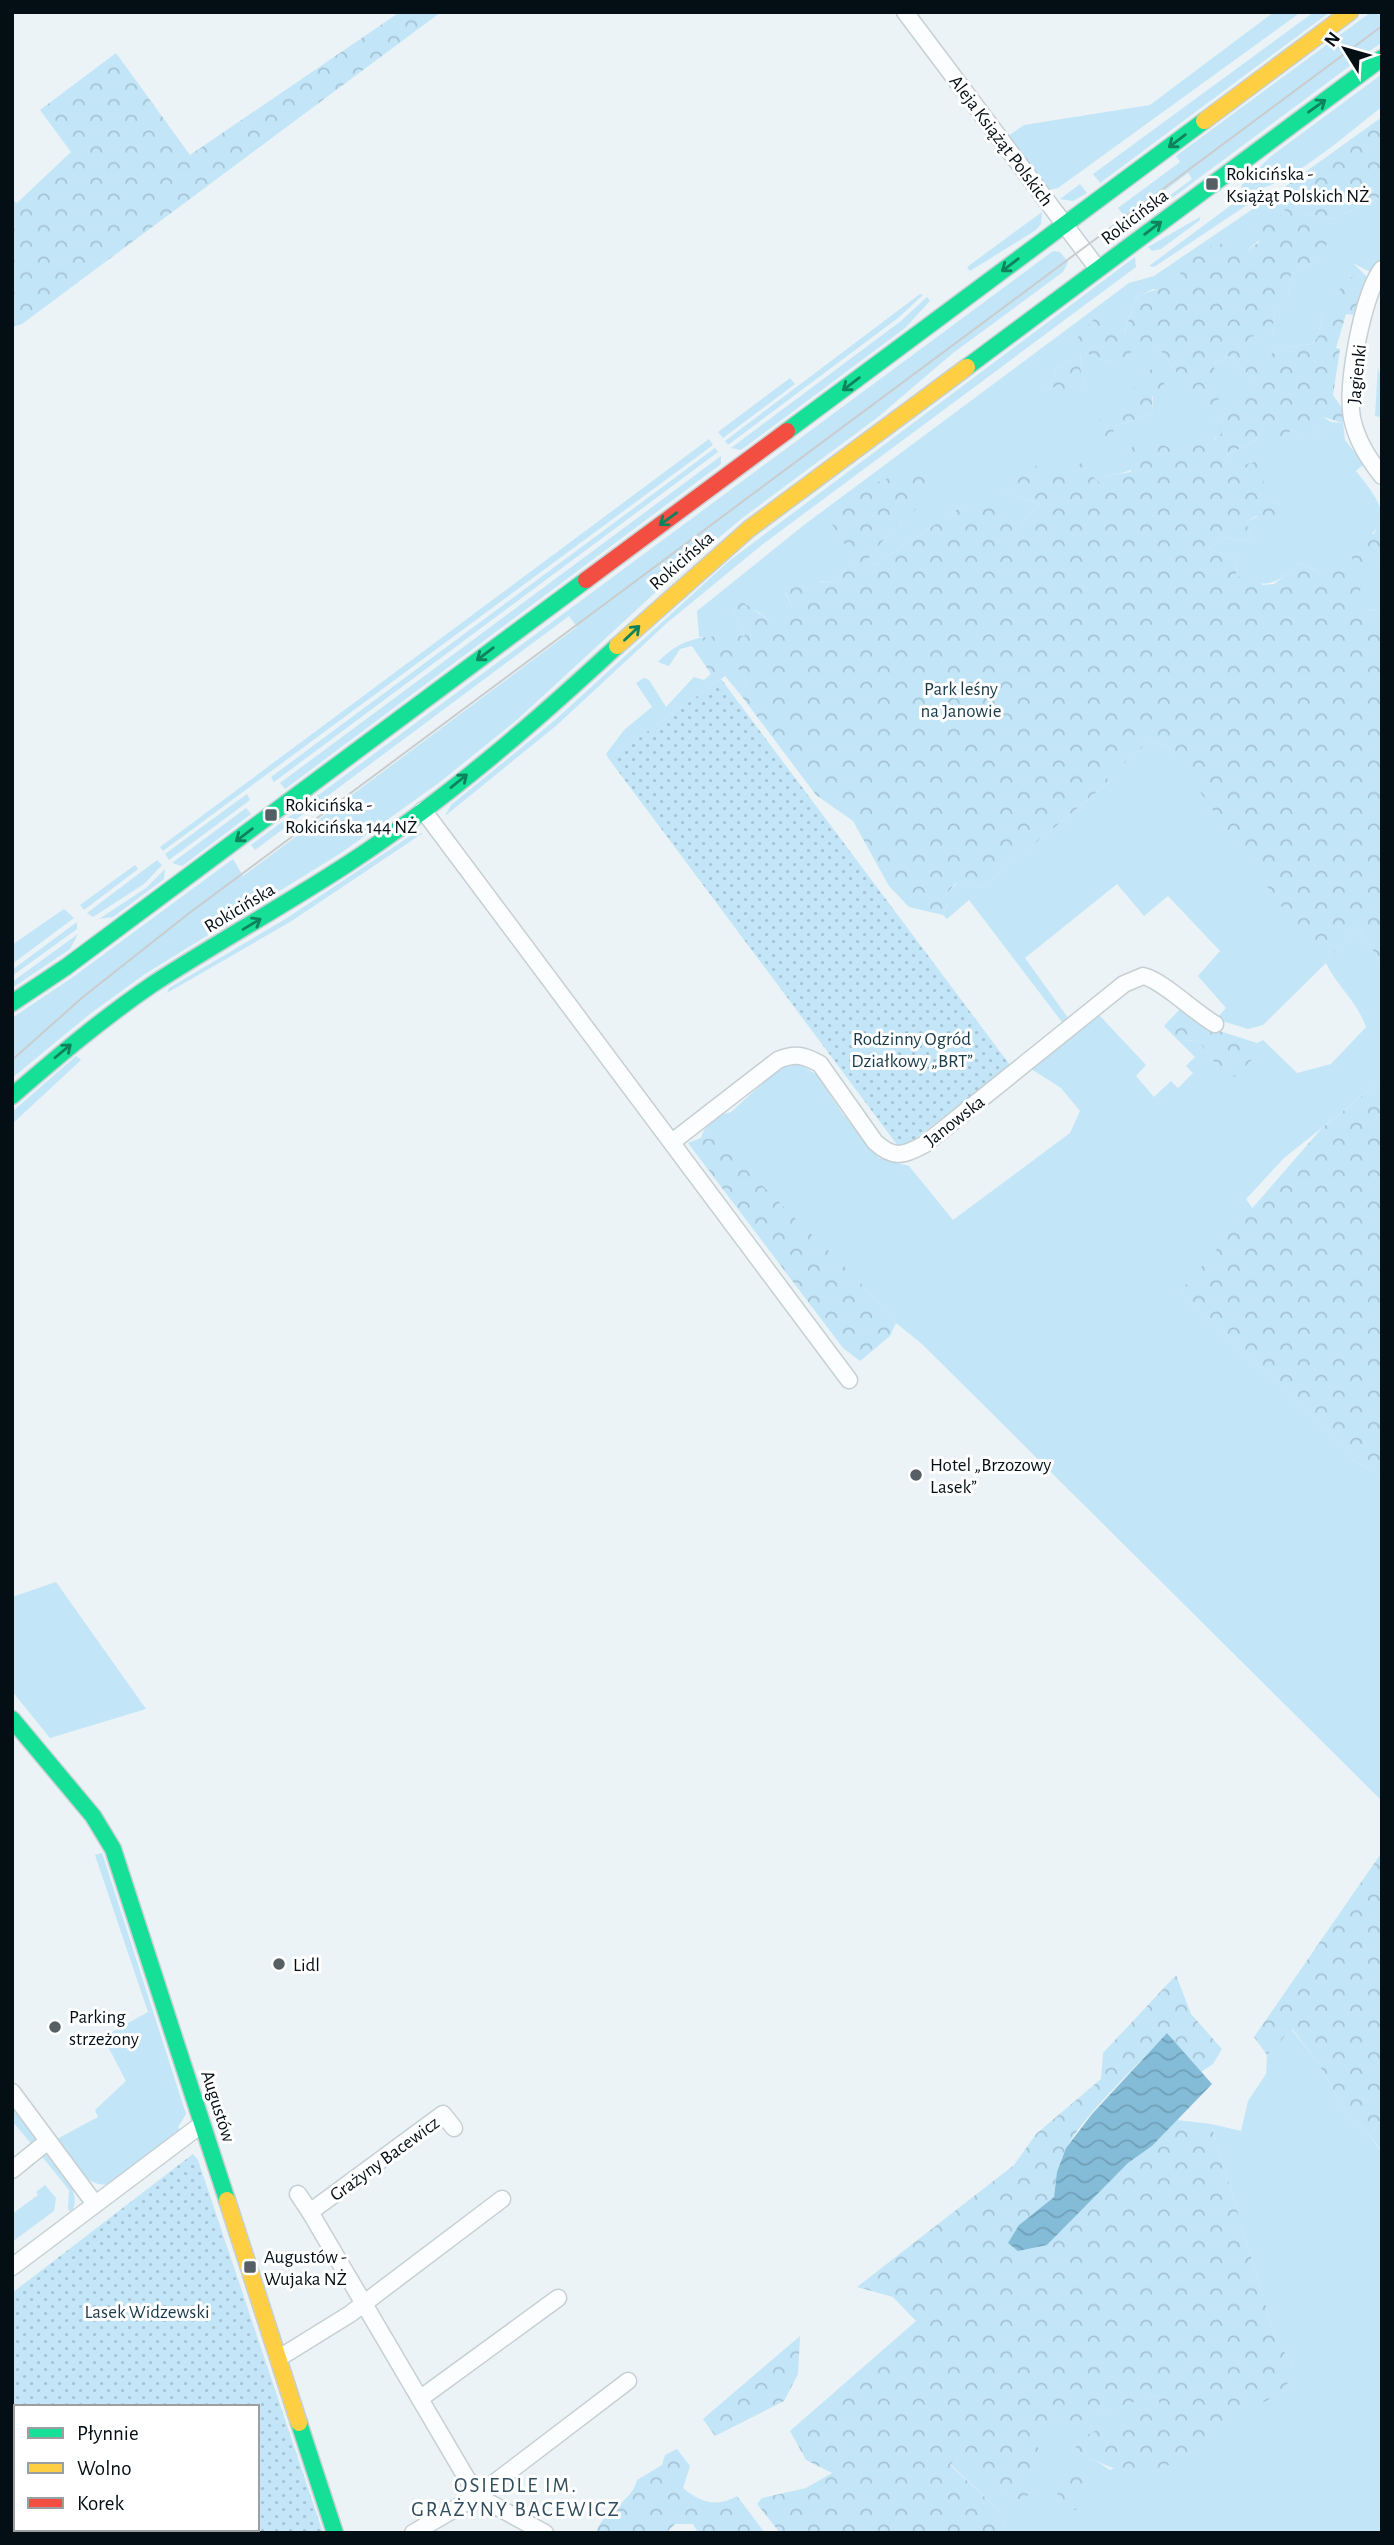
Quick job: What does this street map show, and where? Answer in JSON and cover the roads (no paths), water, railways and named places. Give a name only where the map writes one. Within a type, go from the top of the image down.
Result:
[{"type":"main road","name":"Rokicińska","points":[[12,1003],[66,967],[1350,12]]},
{"type":"main road","name":"Rokicińska","points":[[12,1096],[73,1043],[152,985],[348,864],[423,810],[545,713],[657,608],[749,529],[1382,58]]},
{"type":"main road","name":"Augustów","points":[[12,1718],[108,1838],[335,2533]]},
{"type":"street","name":"Aleja Książąt Polskich","points":[[905,12],[1098,269]]},
{"type":"street","name":"Jagienki","points":[[1382,269],[1367,297],[1351,406],[1359,441],[1382,476]]},
{"type":"street","points":[[423,810],[849,1380]]},
{"type":"street","name":"Janowska","points":[[672,1142],[778,1060],[793,1054],[806,1056],[820,1064],[875,1142],[885,1151],[896,1156],[908,1154],[925,1144],[1124,984],[1143,976],[1158,981],[1192,1011],[1215,1024]]},
{"type":"street","points":[[12,2092],[95,2204]]},
{"type":"street","name":"Grażyny Bacewicz","points":[[310,2212],[443,2114],[454,2128]]},
{"type":"street","points":[[12,2267],[202,2123]]},
{"type":"street","points":[[12,2170],[48,2141]]},
{"type":"street","name":"Grażyny Bacewicz","points":[[298,2194],[477,2496]]},
{"type":"street","points":[[279,2358],[350,2314],[502,2199]]},
{"type":"street","points":[[421,2398],[558,2298]]},
{"type":"street","points":[[413,2533],[477,2496],[628,2382]]},
{"type":"street","points":[[477,2496],[545,2533]]},
{"type":"water","points":[[1167,2033],[1212,2084],[1152,2146],[1128,2163],[1047,2245],[1018,2251],[1008,2243],[1019,2225],[1054,2197],[1057,2172],[1066,2148],[1092,2114]]},
{"type":"tram line","points":[[12,1060],[83,997],[188,914],[1382,26]]},
{"type":"place","name":"Rokicińska - Książąt Polskich NŻ","points":[[1212,184]]},
{"type":"place","name":"Rokicińska - Rokicińska 144 NŻ","points":[[271,815]]},
{"type":"place","name":"Hotel „Brzozowy Lasek”","points":[[916,1475]]},
{"type":"place","name":"Lidl","points":[[279,1964]]},
{"type":"place","name":"Parking strzeżony","points":[[55,2027]]},
{"type":"place","name":"Augustów - Wujaka NŻ","points":[[250,2267]]},
{"type":"district","name":"OSIEDLE IM. GRAŻYNY BACEWICZ","points":[[516,2497]]},
{"type":"park label","name":"Park leśny na Janowie","points":[[961,699]]},
{"type":"park label","name":"Rodzinny Ogród Działkowy „BRT”","points":[[912,1049]]},
{"type":"park label","name":"Lasek Widzewski","points":[[147,2311]]}]
